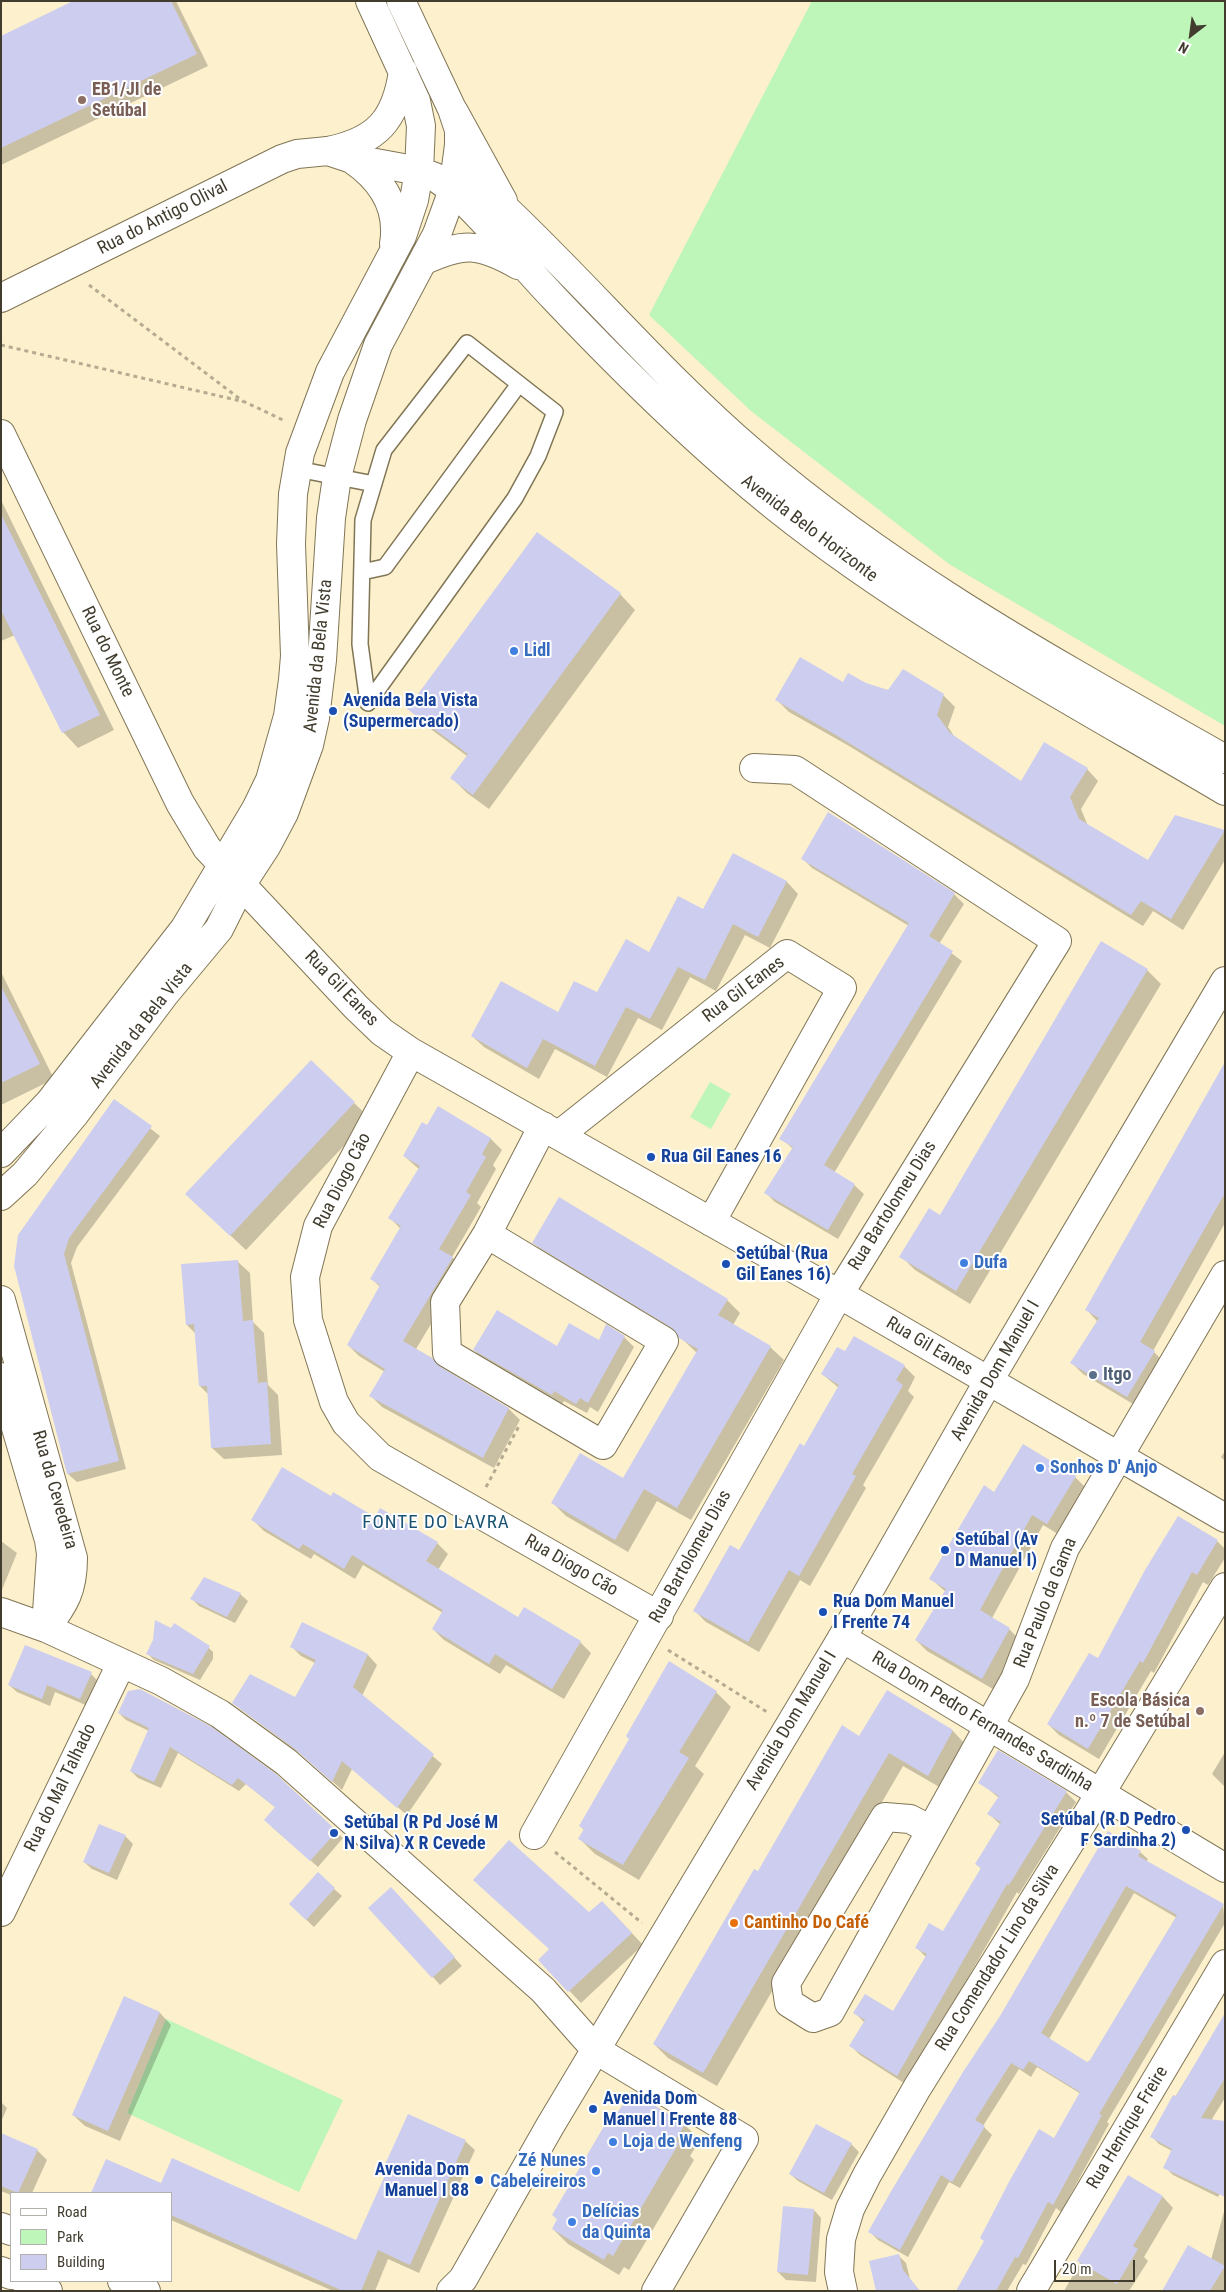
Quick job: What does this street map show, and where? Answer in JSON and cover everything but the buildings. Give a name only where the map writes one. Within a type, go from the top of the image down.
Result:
[{"type":"street","points":[[370,1],[416,101],[421,126],[419,161]]},
{"type":"street","name":"Avenida Belo Horizonte","points":[[400,1],[452,109],[486,167],[508,211]]},
{"type":"street","points":[[391,258],[395,229],[385,191],[375,176],[342,152],[371,136],[382,127],[396,103],[403,70]]},
{"type":"street","name":"Avenida Belo Horizonte","points":[[452,109],[459,130],[455,179],[560,305],[695,438],[777,508],[917,608],[1225,791]]},
{"type":"street","name":"Avenida Belo Horizonte","points":[[342,152],[384,146],[419,161],[435,177],[455,179],[508,211],[693,399],[753,454],[812,501],[867,542],[937,589],[1216,754]]},
{"type":"street","name":"Rua do Antigo Olival","points":[[1,298],[282,159],[342,152]]},
{"type":"street","name":"Avenida da Bela Vista","points":[[1,1153],[49,1104],[185,928],[256,809],[270,780],[288,716],[295,656],[291,544],[293,494],[297,469],[307,430],[330,372],[402,236],[414,200],[419,161]]},
{"type":"street","name":"Avenida da Bela Vista","points":[[10,1187],[74,1115],[164,995],[219,930],[241,885],[267,845],[284,813],[309,745],[319,689],[331,518],[337,477],[352,420],[378,345],[437,234],[455,179]]},
{"type":"street","points":[[424,261],[452,248],[477,248],[499,254],[530,271]]},
{"type":"street","name":"Rua do Monte","points":[[1,434],[180,803],[207,848],[241,885]]},
{"type":"street","name":"Rua Bartolomeu Dias","points":[[534,1834],[839,1294],[1057,941],[795,770],[754,768]]},
{"type":"street","name":"Rua Gil Eanes","points":[[241,885],[356,1007],[382,1032],[411,1052],[839,1294],[1225,1518]]},
{"type":"street","name":"Rua Gil Eanes","points":[[551,1130],[787,954],[842,988],[711,1222]]},
{"type":"street","name":"Avenida Dom Manuel I","points":[[459,2287],[596,2050],[842,1638],[988,1382],[1225,981]]},
{"type":"street","name":"Rua Diogo Cão","points":[[411,1052],[318,1226],[305,1277],[308,1320],[334,1402],[346,1423],[380,1457],[473,1510],[653,1626]]},
{"type":"street","points":[[487,1234],[664,1341],[604,1445],[447,1353],[446,1302],[487,1234],[551,1130]]},
{"type":"street","points":[[1,1217],[10,1187]]},
{"type":"street","name":"Rua Paulo da Gama","points":[[931,1830],[1015,1679],[1065,1548],[1120,1458],[1225,1275]]},
{"type":"street","name":"Rua da Cevedeira","points":[[1,1300],[73,1558],[73,1577],[69,1594],[46,1628]]},
{"type":"street","name":"Rua da Cevedeira","points":[[1,1377],[49,1540],[51,1554],[46,1628]]},
{"type":"street","name":"Rua Comendador Lino da Silva","points":[[843,2291],[839,2272],[841,2239],[850,2209],[867,2175],[917,2088],[1100,1794],[1225,1587]]},
{"type":"street","points":[[1,1612],[46,1628],[160,1681],[220,1714],[286,1762],[543,1990],[596,2050],[744,2139],[656,2291]]},
{"type":"street","name":"Rua Dom Pedro Fernandes Sardinha","points":[[842,1638],[1225,1868]]},
{"type":"street","name":"Rua do Mal Talhado","points":[[1,1912],[121,1664]]},
{"type":"street","points":[[885,1817],[910,1819],[931,1830],[830,2012],[813,2018],[789,2003],[786,1983],[885,1817]]},
{"type":"street","name":"Rua Henrique Freire","points":[[1031,2291],[1225,1964]]},
{"type":"street","points":[[27,2282],[48,2291]]},
{"type":"street","points":[[124,2282],[146,2291]]},
{"type":"lane","points":[[467,343],[519,384],[555,412],[538,456],[515,498],[368,703],[360,644],[363,520],[384,450],[467,343]]},
{"type":"lane","points":[[362,572],[384,567],[519,384]]},
{"type":"lane","points":[[297,469],[374,484]]},
{"type":"path","points":[[87,283],[245,402]]},
{"type":"path","points":[[1,345],[245,402],[307,430]]},
{"type":"path","points":[[473,1510],[514,1436]]},
{"type":"path","points":[[653,1626],[772,1715]]},
{"type":"path","points":[[534,1834],[663,1940]]},
{"type":"green space","points":[[812,1],[1225,1],[1225,726],[949,564],[751,411],[649,315]]},
{"type":"green space","points":[[710,1082],[731,1094],[711,1129],[690,1117]]},
{"type":"green space","points":[[166,2019],[343,2100],[299,2192],[127,2113]]},
{"type":"place","name":"EB1/JI de Setúbal","points":[[82,100]]},
{"type":"place","name":"Lidl","points":[[514,651]]},
{"type":"place","name":"Avenida Bela Vista (Supermercado)","points":[[333,711]]},
{"type":"place","name":"Rua Gil Eanes 16","points":[[651,1157]]},
{"type":"place","name":"Dufa","points":[[964,1263]]},
{"type":"place","name":"Setúbal (Rua Gil Eanes 16)","points":[[726,1264]]},
{"type":"place","name":"Itgo","points":[[1093,1375]]},
{"type":"place","name":"Sonhos D' Anjo","points":[[1040,1468]]},
{"type":"place","name":"Setúbal (Av D Manuel I)","points":[[945,1550]]},
{"type":"place","name":"Rua Dom Manuel I Frente 74","points":[[823,1612]]},
{"type":"place","name":"Escola Básica n.º 7 de Setúbal","points":[[1200,1711]]},
{"type":"place","name":"Setúbal (R D Pedro F Sardinha 2)","points":[[1186,1830]]},
{"type":"place","name":"Setúbal (R Pd José M N Silva) X R Cevede","points":[[334,1833]]},
{"type":"place","name":"Cantinho Do Café","points":[[734,1923]]},
{"type":"place","name":"Avenida Dom Manuel I Frente 88","points":[[593,2109]]},
{"type":"place","name":"Loja de Wenfeng","points":[[613,2142]]},
{"type":"place","name":"Zé Nunes Cabeleireiros","points":[[596,2171]]},
{"type":"place","name":"Avenida Dom Manuel I 88","points":[[479,2180]]},
{"type":"place","name":"Delícias da Quinta","points":[[572,2222]]},
{"type":"district","name":"FONTE DO LAVRA","points":[[436,1523]]}]
